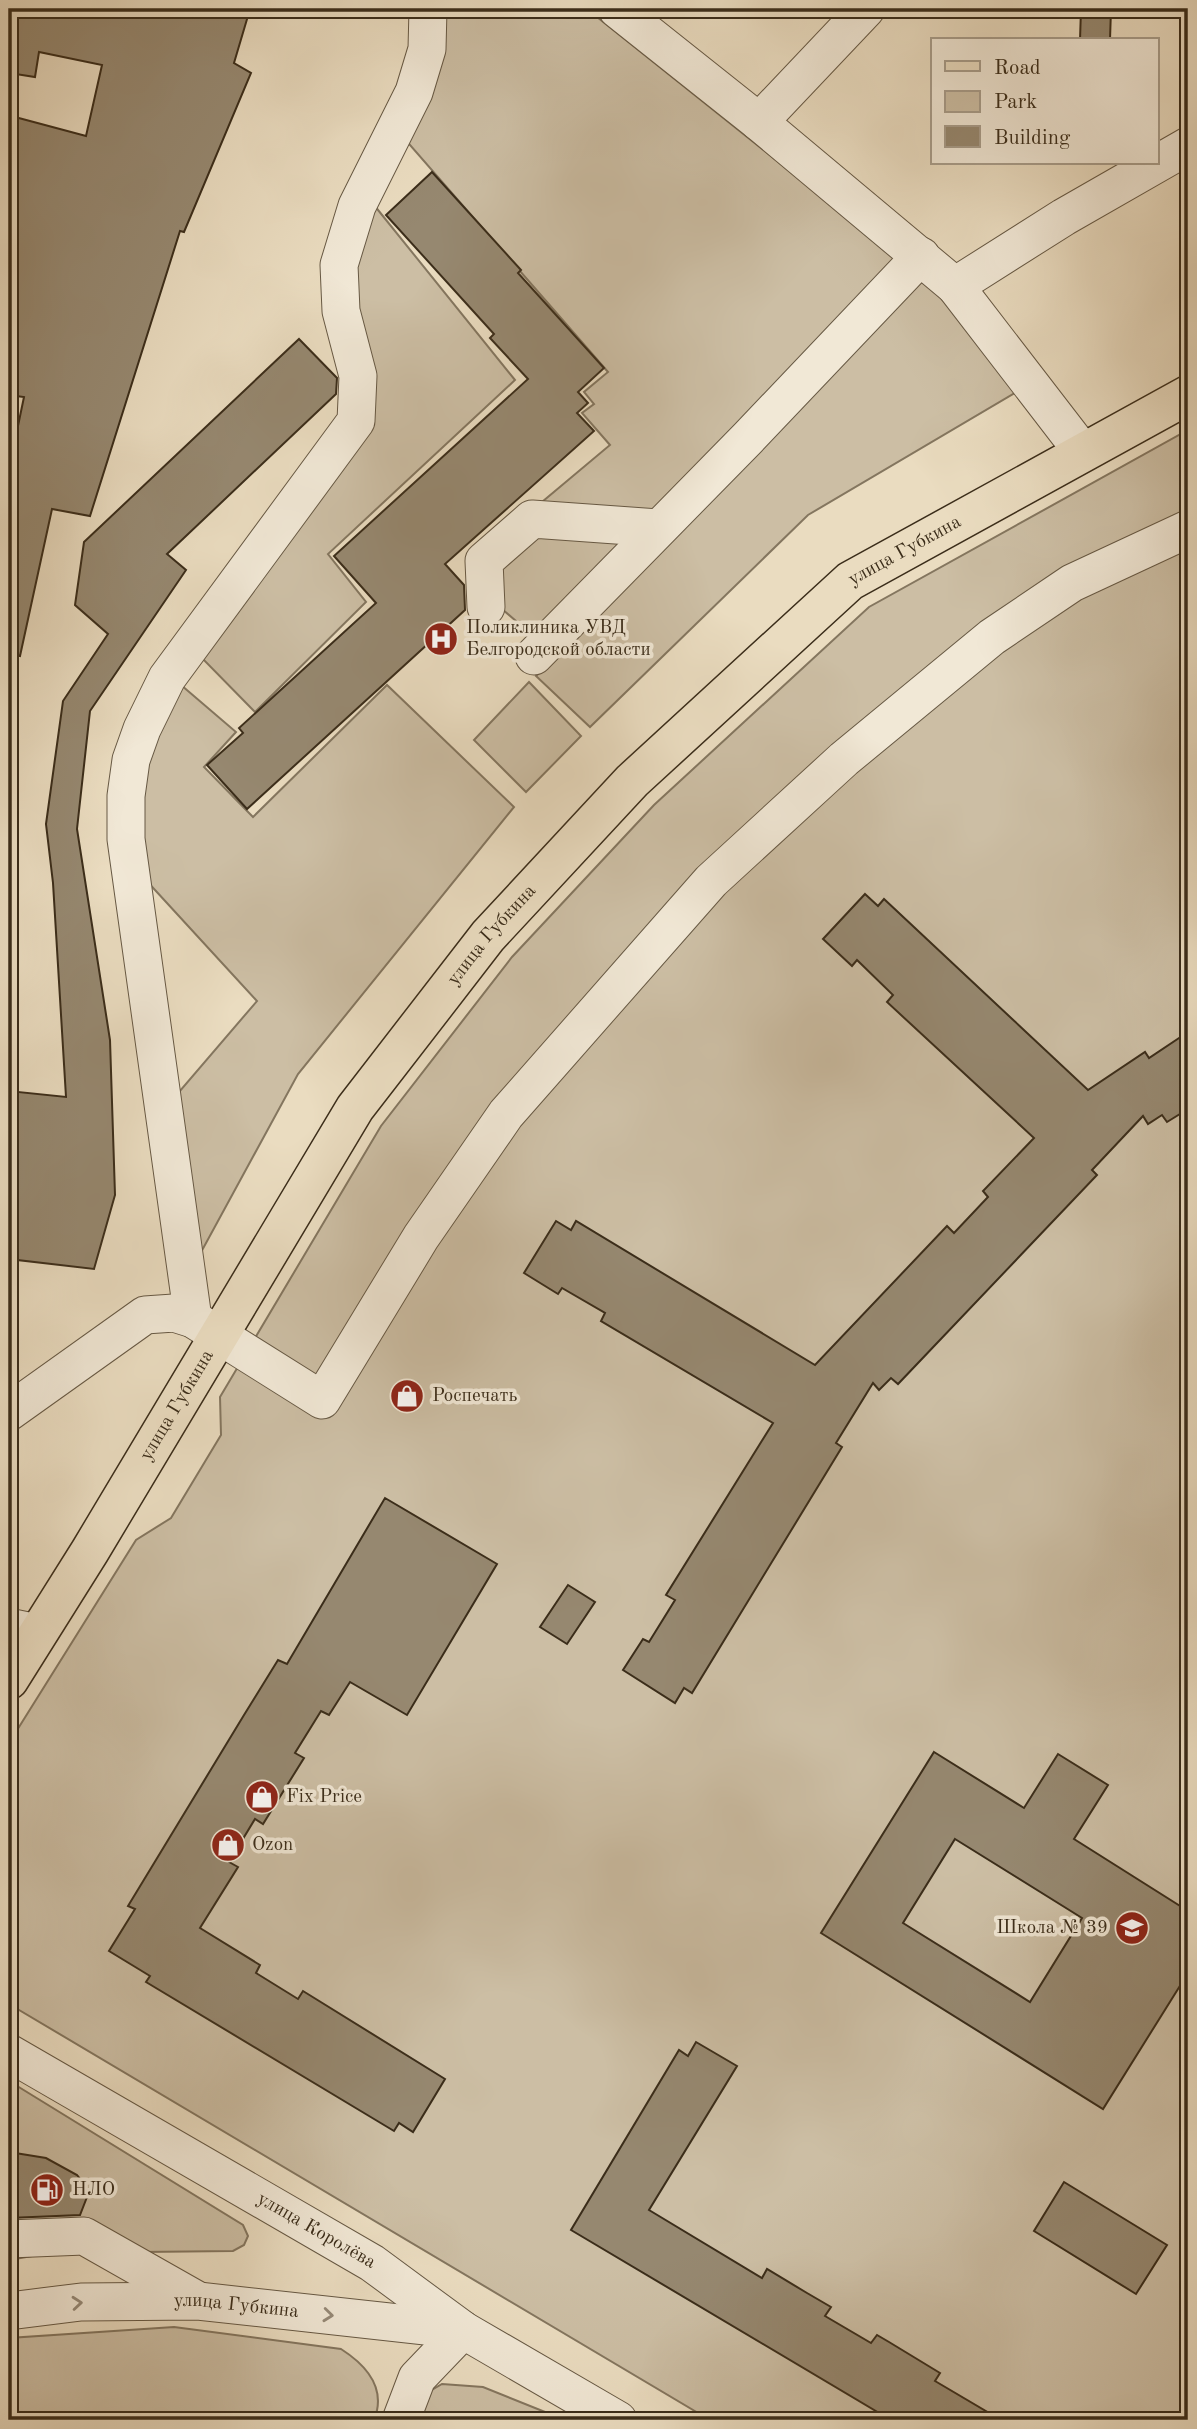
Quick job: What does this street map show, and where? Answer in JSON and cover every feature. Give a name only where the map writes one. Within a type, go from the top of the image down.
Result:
[{"type":"main road","name":"улица Губкина","points":[[9,1680],[23,1630],[206,1327],[355,1108],[488,936],[632,781],[850,581],[1188,395]]},
{"type":"street","points":[[206,1327],[128,859],[126,796],[131,760],[142,729],[167,678],[356,422],[358,376],[341,311],[339,265],[358,206],[414,92],[428,49],[428,9]]},
{"type":"street","points":[[617,9],[759,122],[955,286],[1082,451]]},
{"type":"street","points":[[759,122],[866,9]]},
{"type":"street","points":[[1158,163],[1188,146]]},
{"type":"street","points":[[955,286],[1064,217],[1157,164]]},
{"type":"street","points":[[534,656],[748,438],[921,256]]},
{"type":"street","points":[[485,607],[484,561],[531,519],[658,528]]},
{"type":"street","points":[[9,1412],[145,1315],[174,1313],[206,1327],[322,1401],[421,1237],[506,1114],[711,881],[844,759],[992,637],[1072,583],[1188,529]]},
{"type":"street","name":"улица Королёва","points":[[13,2065],[372,2263],[463,2330],[618,2420]]},
{"type":"street","points":[[9,2239],[84,2235],[198,2301]]},
{"type":"street","name":"улица Губкина","points":[[9,2311],[82,2302],[198,2301],[463,2330]]},
{"type":"street","points":[[401,2420],[417,2378],[463,2330]]},
{"type":"green space","points":[[435,9],[587,9],[905,263],[656,522],[530,512],[610,445],[582,413],[594,404],[584,392],[608,372],[403,137]]},
{"type":"green space","points":[[374,205],[515,380],[328,554],[366,602],[255,712],[196,652],[365,426],[351,261]]},
{"type":"green space","points":[[916,271],[941,291],[1018,391],[808,515],[590,727],[536,676]]},
{"type":"green space","points":[[1188,430],[1188,2420],[710,2420],[9,2004],[9,1743],[136,1540],[171,1518],[221,1435],[220,1397],[381,1126],[512,957],[654,805],[869,607]]},
{"type":"green space","points":[[536,527],[641,535],[538,640],[495,603],[494,566]]},
{"type":"green space","points":[[174,679],[236,732],[204,767],[253,817],[387,685],[514,807],[298,1074],[193,1267],[167,1106],[257,1001],[133,866],[132,795]]},
{"type":"green space","points":[[529,682],[581,736],[526,792],[474,740]]},
{"type":"green space","points":[[9,2081],[243,2225],[248,2236],[244,2245],[233,2251],[49,2253],[9,2260]]},
{"type":"green space","points":[[174,2327],[341,2349],[359,2362],[372,2378],[378,2398],[374,2420],[9,2420],[9,2338]]},
{"type":"green space","points":[[442,2384],[483,2387],[565,2420],[410,2420],[425,2394]]},
{"type":"building","points":[[15,9],[250,9],[234,63],[251,73],[184,232],[180,231],[90,516],[52,509],[20,656],[9,654],[9,469],[24,397],[9,395],[9,137],[15,117],[86,136],[102,65],[39,52],[35,77],[9,73],[9,42]]},
{"type":"building","points":[[1081,9],[1111,9],[1110,38],[1080,38]]},
{"type":"building","points":[[432,172],[521,270],[518,273],[604,368],[578,392],[588,403],[577,413],[594,431],[445,564],[464,585],[465,610],[247,809],[207,765],[243,733],[239,728],[376,603],[334,556],[528,379],[490,338],[494,334],[386,215]]},
{"type":"building","points":[[299,339],[337,378],[336,394],[167,554],[186,570],[90,711],[77,829],[110,1040],[115,1195],[94,1269],[9,1259],[9,1091],[66,1097],[53,883],[46,824],[63,701],[108,634],[75,605],[84,542]]},
{"type":"building","points":[[865,894],[878,906],[884,899],[1088,1090],[1145,1052],[1149,1058],[1188,1032],[1188,1109],[1167,1122],[1162,1115],[1148,1124],[1143,1116],[1092,1170],[1097,1175],[898,1384],[891,1378],[879,1390],[873,1383],[836,1443],[842,1447],[692,1693],[684,1688],[675,1703],[623,1670],[643,1639],[649,1642],[675,1600],[666,1595],[773,1423],[601,1321],[605,1313],[562,1288],[558,1294],[524,1273],[556,1221],[571,1230],[576,1221],[815,1365],[947,1226],[954,1233],[988,1197],[983,1191],[1034,1138],[887,1002],[893,995],[857,960],[852,966],[823,939]]},
{"type":"building","points":[[385,1498],[497,1564],[407,1715],[350,1682],[329,1715],[321,1711],[295,1753],[304,1758],[263,1824],[255,1819],[229,1862],[238,1867],[200,1928],[260,1965],[256,1973],[298,1999],[303,1991],[445,2079],[413,2132],[399,2123],[394,2131],[146,1982],[150,1976],[109,1951],[135,1909],[128,1906],[244,1715],[278,1660],[287,1664]]},
{"type":"building","points":[[568,1585],[595,1602],[567,1644],[540,1627]]},
{"type":"building","name":"Школа № 39","points":[[934,1752],[1024,1808],[1058,1754],[1108,1785],[1074,1839],[1188,1911],[1188,1973],[1103,2109],[821,1933]],"holes":[[[955,1839],[1082,1918],[1030,2002],[903,1923]]]},
{"type":"building","points":[[696,2042],[737,2066],[649,2210],[762,2278],[767,2269],[831,2307],[825,2316],[871,2343],[877,2335],[889,2342],[940,2373],[935,2381],[1001,2420],[891,2420],[571,2230],[679,2050],[688,2056]]},
{"type":"building","name":"НЛО","points":[[9,2152],[46,2158],[77,2175],[84,2184],[87,2197],[80,2215],[9,2218]]},
{"type":"building","points":[[1064,2182],[1167,2245],[1136,2294],[1034,2231]]},
{"type":"place","name":"Поликлиника УВД Белгородской области","points":[[441,639]]},
{"type":"place","name":"Роспечать","points":[[407,1396]]},
{"type":"place","name":"Fix Price","points":[[262,1797]]},
{"type":"place","name":"Ozon","points":[[228,1845]]},
{"type":"place","name":"Школа № 39","points":[[1132,1928]]},
{"type":"place","name":"НЛО","points":[[47,2190]]}]
